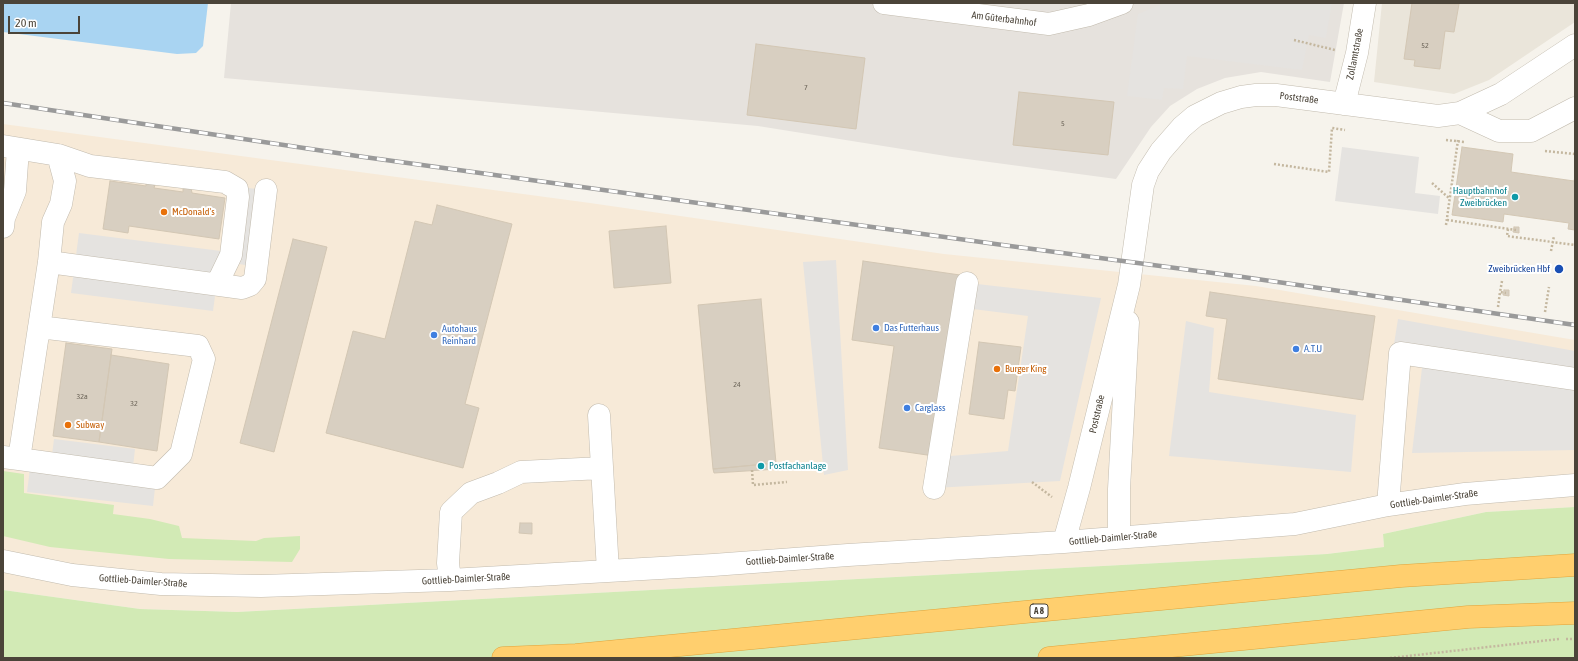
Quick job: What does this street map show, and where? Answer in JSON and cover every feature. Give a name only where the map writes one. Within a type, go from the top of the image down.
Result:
[{"type":"highway","name":"A 8","points":[[503,658],[576,655],[1401,576],[1575,565]]},
{"type":"highway","points":[[1049,658],[1468,617],[1575,613]]},
{"type":"street","name":"Am Güterbahnhof","points":[[884,3],[1049,24],[1089,15],[1122,3]]},
{"type":"street","name":"Zollamtstraße","points":[[1344,104],[1357,53],[1365,3]]},
{"type":"street","name":"Poststraße","points":[[1064,542],[1080,488],[1129,285],[1143,185],[1148,171],[1161,151],[1182,127],[1207,109],[1240,97],[1276,95],[1438,116],[1460,113],[1501,94],[1575,45]]},
{"type":"street","points":[[1460,113],[1499,131],[1531,131],[1575,108]]},
{"type":"street","points":[[3,220],[15,191],[11,147],[58,155],[90,166],[225,182],[237,189],[238,198],[230,255],[217,284]]},
{"type":"street","points":[[39,327],[198,346],[204,359],[181,454],[157,478],[11,458],[39,327],[49,262],[53,222],[61,204],[65,181],[58,155]]},
{"type":"street","points":[[49,262],[242,288],[250,285],[255,279],[266,190]]},
{"type":"street","points":[[934,488],[967,283]]},
{"type":"street","name":"Poststraße","points":[[1119,537],[1129,285]]},
{"type":"street","points":[[1388,505],[1400,353],[1575,380]]},
{"type":"street","points":[[599,415],[608,571]]},
{"type":"street","points":[[450,580],[448,563],[451,512],[471,493],[498,483],[521,472],[602,468]]},
{"type":"street","name":"Gottlieb-Daimler-Straße","points":[[3,561],[72,575],[161,584],[261,586],[450,580],[1064,542],[1295,524],[1388,505],[1464,494],[1575,485]]},
{"type":"path","points":[[1294,40],[1337,50]]},
{"type":"path","points":[[1446,224],[1451,199],[1460,113]]},
{"type":"path","points":[[1274,164],[1329,172],[1332,128],[1347,130]]},
{"type":"path","points":[[1444,140],[1466,142]]},
{"type":"path","points":[[1544,151],[1575,154]]},
{"type":"path","points":[[1432,183],[1451,199]]},
{"type":"path","points":[[1447,220],[1516,230]]},
{"type":"path","points":[[1508,229],[1507,236],[1575,245]]},
{"type":"path","points":[[1551,251],[1554,236]]},
{"type":"path","points":[[1498,307],[1502,281]]},
{"type":"path","points":[[1545,312],[1549,287]]},
{"type":"path","points":[[1500,292],[1506,293]]},
{"type":"path","points":[[752,470],[753,484],[787,482]]},
{"type":"path","points":[[1032,482],[1052,497]]},
{"type":"path","points":[[1390,658],[1562,639],[1575,639]]},
{"type":"shaded area","points":[[231,3],[1344,3],[1330,82],[1261,72],[1225,78],[1197,89],[1170,106],[1151,127],[1116,179],[952,157],[758,126],[224,78]]},
{"type":"shaded area","points":[[1165,3],[1332,3],[1326,38],[1309,35],[1302,70],[1187,56],[1183,89],[1164,88],[1162,100],[1127,96],[1138,14]]},
{"type":"shaded area","points":[[1382,3],[1575,3],[1575,22],[1489,80],[1454,94],[1374,82]]},
{"type":"shaded area","points":[[3,124],[590,203],[944,254],[1256,286],[1575,340],[1575,507],[1486,512],[1383,534],[1384,547],[1327,554],[237,612],[140,609],[3,590]]},
{"type":"shaded area","points":[[1342,147],[1419,157],[1415,193],[1440,196],[1438,214],[1335,201]]},
{"type":"shaded area","points":[[248,188],[266,190],[257,267],[239,264]]},
{"type":"shaded area","points":[[79,233],[221,251],[213,311],[71,293]]},
{"type":"shaded area","points":[[836,260],[848,470],[824,475],[803,262]]},
{"type":"shaded area","points":[[977,284],[1101,298],[1060,481],[934,488],[939,457],[1008,451],[1028,316],[973,309]]},
{"type":"shaded area","points":[[1398,319],[1575,351],[1575,450],[1412,453],[1424,351],[1394,344]]},
{"type":"shaded area","points":[[1186,321],[1214,328],[1209,392],[1356,415],[1351,472],[1169,456]]},
{"type":"shaded area","points":[[54,439],[135,449],[133,467],[157,470],[153,506],[27,492],[32,453],[52,455]]},
{"type":"green space","points":[[3,471],[24,474],[24,493],[114,505],[113,514],[150,519],[179,526],[182,538],[256,541],[264,538],[300,536],[300,549],[292,562],[169,559],[50,547],[3,536]]},
{"type":"green space","points":[[1575,507],[1575,658],[3,658],[3,590],[140,609],[237,612],[1327,554],[1384,547],[1383,534],[1486,512]]},
{"type":"water","points":[[3,3],[208,3],[203,46],[196,53],[177,54],[3,32]]},
{"type":"building","points":[[1412,3],[1459,4],[1454,32],[1445,31],[1440,69],[1414,66],[1415,60],[1404,59]]},
{"type":"building","points":[[756,44],[865,58],[856,129],[747,115]]},
{"type":"building","points":[[1019,92],[1114,102],[1108,155],[1013,145]]},
{"type":"building","name":"Hauptbahnhof Zweibrücken","points":[[1462,147],[1513,154],[1511,172],[1574,181],[1575,177],[1575,230],[1568,229],[1569,223],[1504,214],[1503,222],[1452,215]]},
{"type":"building","name":"McDonald's","points":[[110,181],[146,186],[146,183],[153,183],[153,185],[155,185],[154,188],[183,192],[183,189],[191,188],[192,193],[225,198],[219,239],[129,226],[128,233],[103,229]]},
{"type":"building","name":"Autohaus Reinhard","points":[[437,205],[512,224],[465,404],[479,408],[463,468],[326,433],[353,331],[385,339],[415,221],[432,225]]},
{"type":"building","points":[[666,226],[671,283],[614,288],[609,231]]},
{"type":"building","points":[[1514,227],[1519,227],[1519,233],[1513,232]]},
{"type":"building","points":[[293,239],[327,247],[274,452],[240,443]]},
{"type":"building","points":[[863,261],[960,275],[934,456],[879,448],[894,346],[852,340]]},
{"type":"building","points":[[1504,290],[1509,290],[1509,296],[1503,295]]},
{"type":"building","name":"A.T.U","points":[[1210,292],[1375,316],[1363,400],[1218,379],[1227,319],[1206,316]]},
{"type":"building","points":[[761,299],[776,463],[713,469],[698,305]]},
{"type":"building","name":"Burger King","points":[[979,342],[1021,347],[1015,391],[1008,390],[1004,419],[969,414]]},
{"type":"building","points":[[66,343],[112,349],[99,442],[53,436]]},
{"type":"building","points":[[111,355],[169,364],[157,451],[99,442]]},
{"type":"building","name":"Postfachanlage","points":[[776,463],[778,469],[714,473],[713,469]]},
{"type":"building","points":[[520,523],[532,523],[532,534],[519,533]]},
{"type":"railway","points":[[3,103],[364,157],[1243,277],[1575,325]]},
{"type":"place","name":"Hauptbahnhof Zweibrücken","points":[[1515,197]]},
{"type":"place","name":"McDonald's","points":[[164,212]]},
{"type":"place","name":"Zweibrücken Hbf","points":[[1559,269]]},
{"type":"place","name":"Das Futterhaus","points":[[876,328]]},
{"type":"place","name":"Autohaus Reinhard","points":[[434,335]]},
{"type":"place","name":"A.T.U","points":[[1296,349]]},
{"type":"place","name":"Burger King","points":[[997,369]]},
{"type":"place","name":"Carglass","points":[[907,408]]},
{"type":"place","name":"Subway","points":[[68,425]]},
{"type":"place","name":"Postfachanlage","points":[[761,466]]}]
